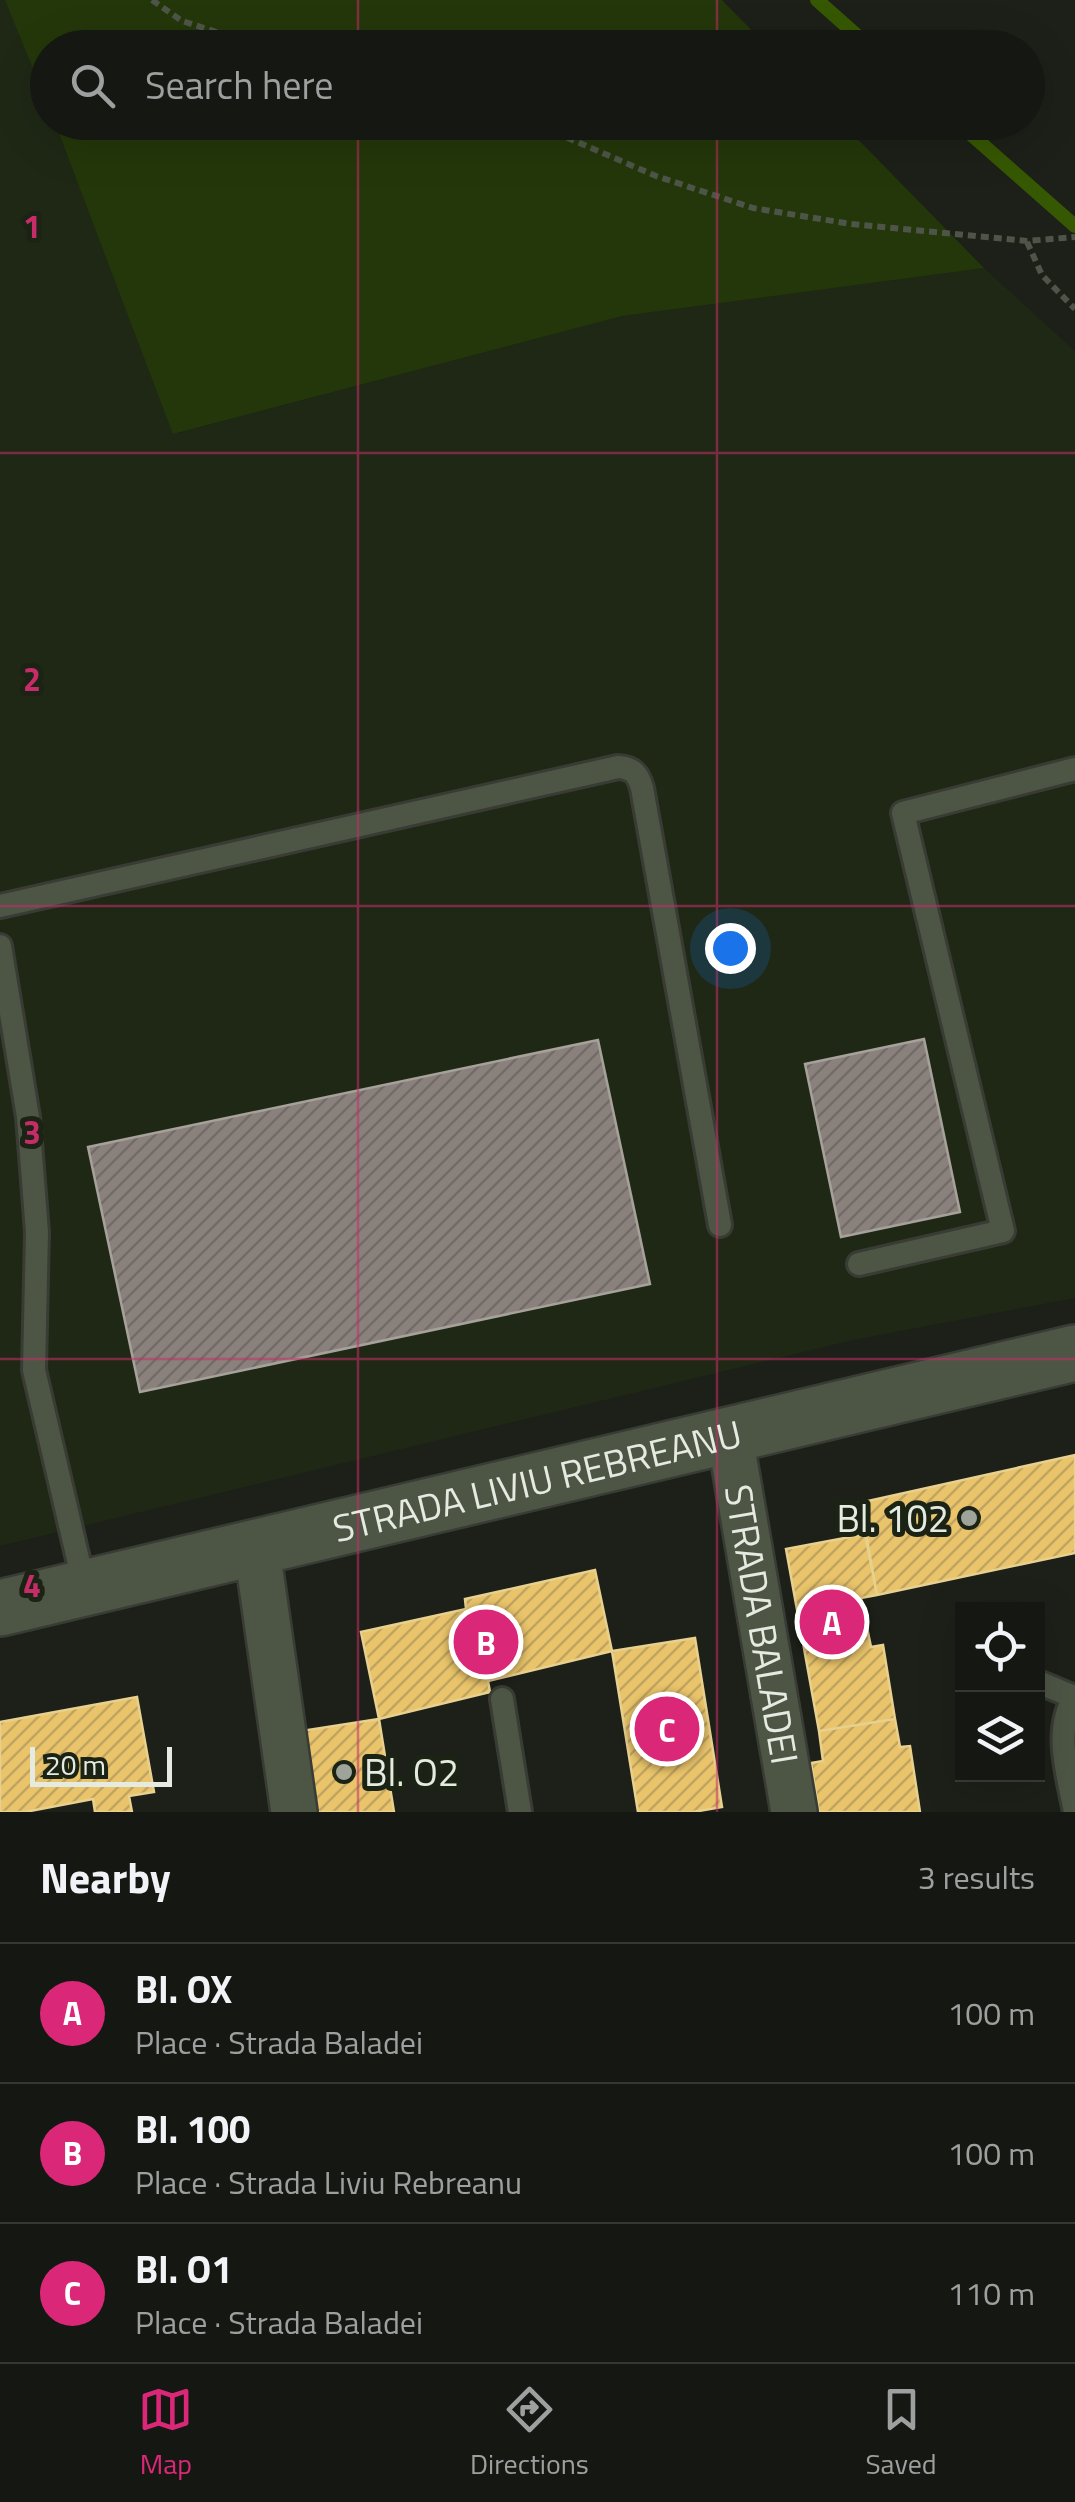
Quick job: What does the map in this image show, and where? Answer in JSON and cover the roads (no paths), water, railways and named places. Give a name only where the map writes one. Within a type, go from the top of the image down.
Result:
[{"type":"street","name":"STRADA LIVIU REBREANU","points":[[0,1608],[1075,1353]]},
{"type":"street","name":"STRADA BALADEI","points":[[730,1437],[794,1812]]},
{"type":"street","points":[[257,1550],[294,1812]]},
{"type":"lane","points":[[0,906],[618,766],[629,768],[638,776],[642,788],[720,1225]]},
{"type":"lane","points":[[858,1264],[1003,1230],[903,813],[1075,769]]},
{"type":"lane","points":[[0,946],[31,1155],[37,1232],[34,1370],[85,1589]]},
{"type":"lane","points":[[1045,1685],[1074,1697],[1064,1716],[1062,1740],[1075,1812]]},
{"type":"lane","points":[[502,1699],[520,1812]]},
{"type":"waterway","points":[[817,0],[851,30]]},
{"type":"waterway","points":[[977,140],[1075,226]]},
{"type":"place","name":"Bl. 102","points":[[969,1518]]},
{"type":"place","name":"Bl. OX","points":[[832,1622]]},
{"type":"place","name":"Bl. 100","points":[[486,1642]]},
{"type":"place","name":"Bl. O1","points":[[667,1729]]},
{"type":"place","name":"Bl. O2","points":[[344,1772]]}]
